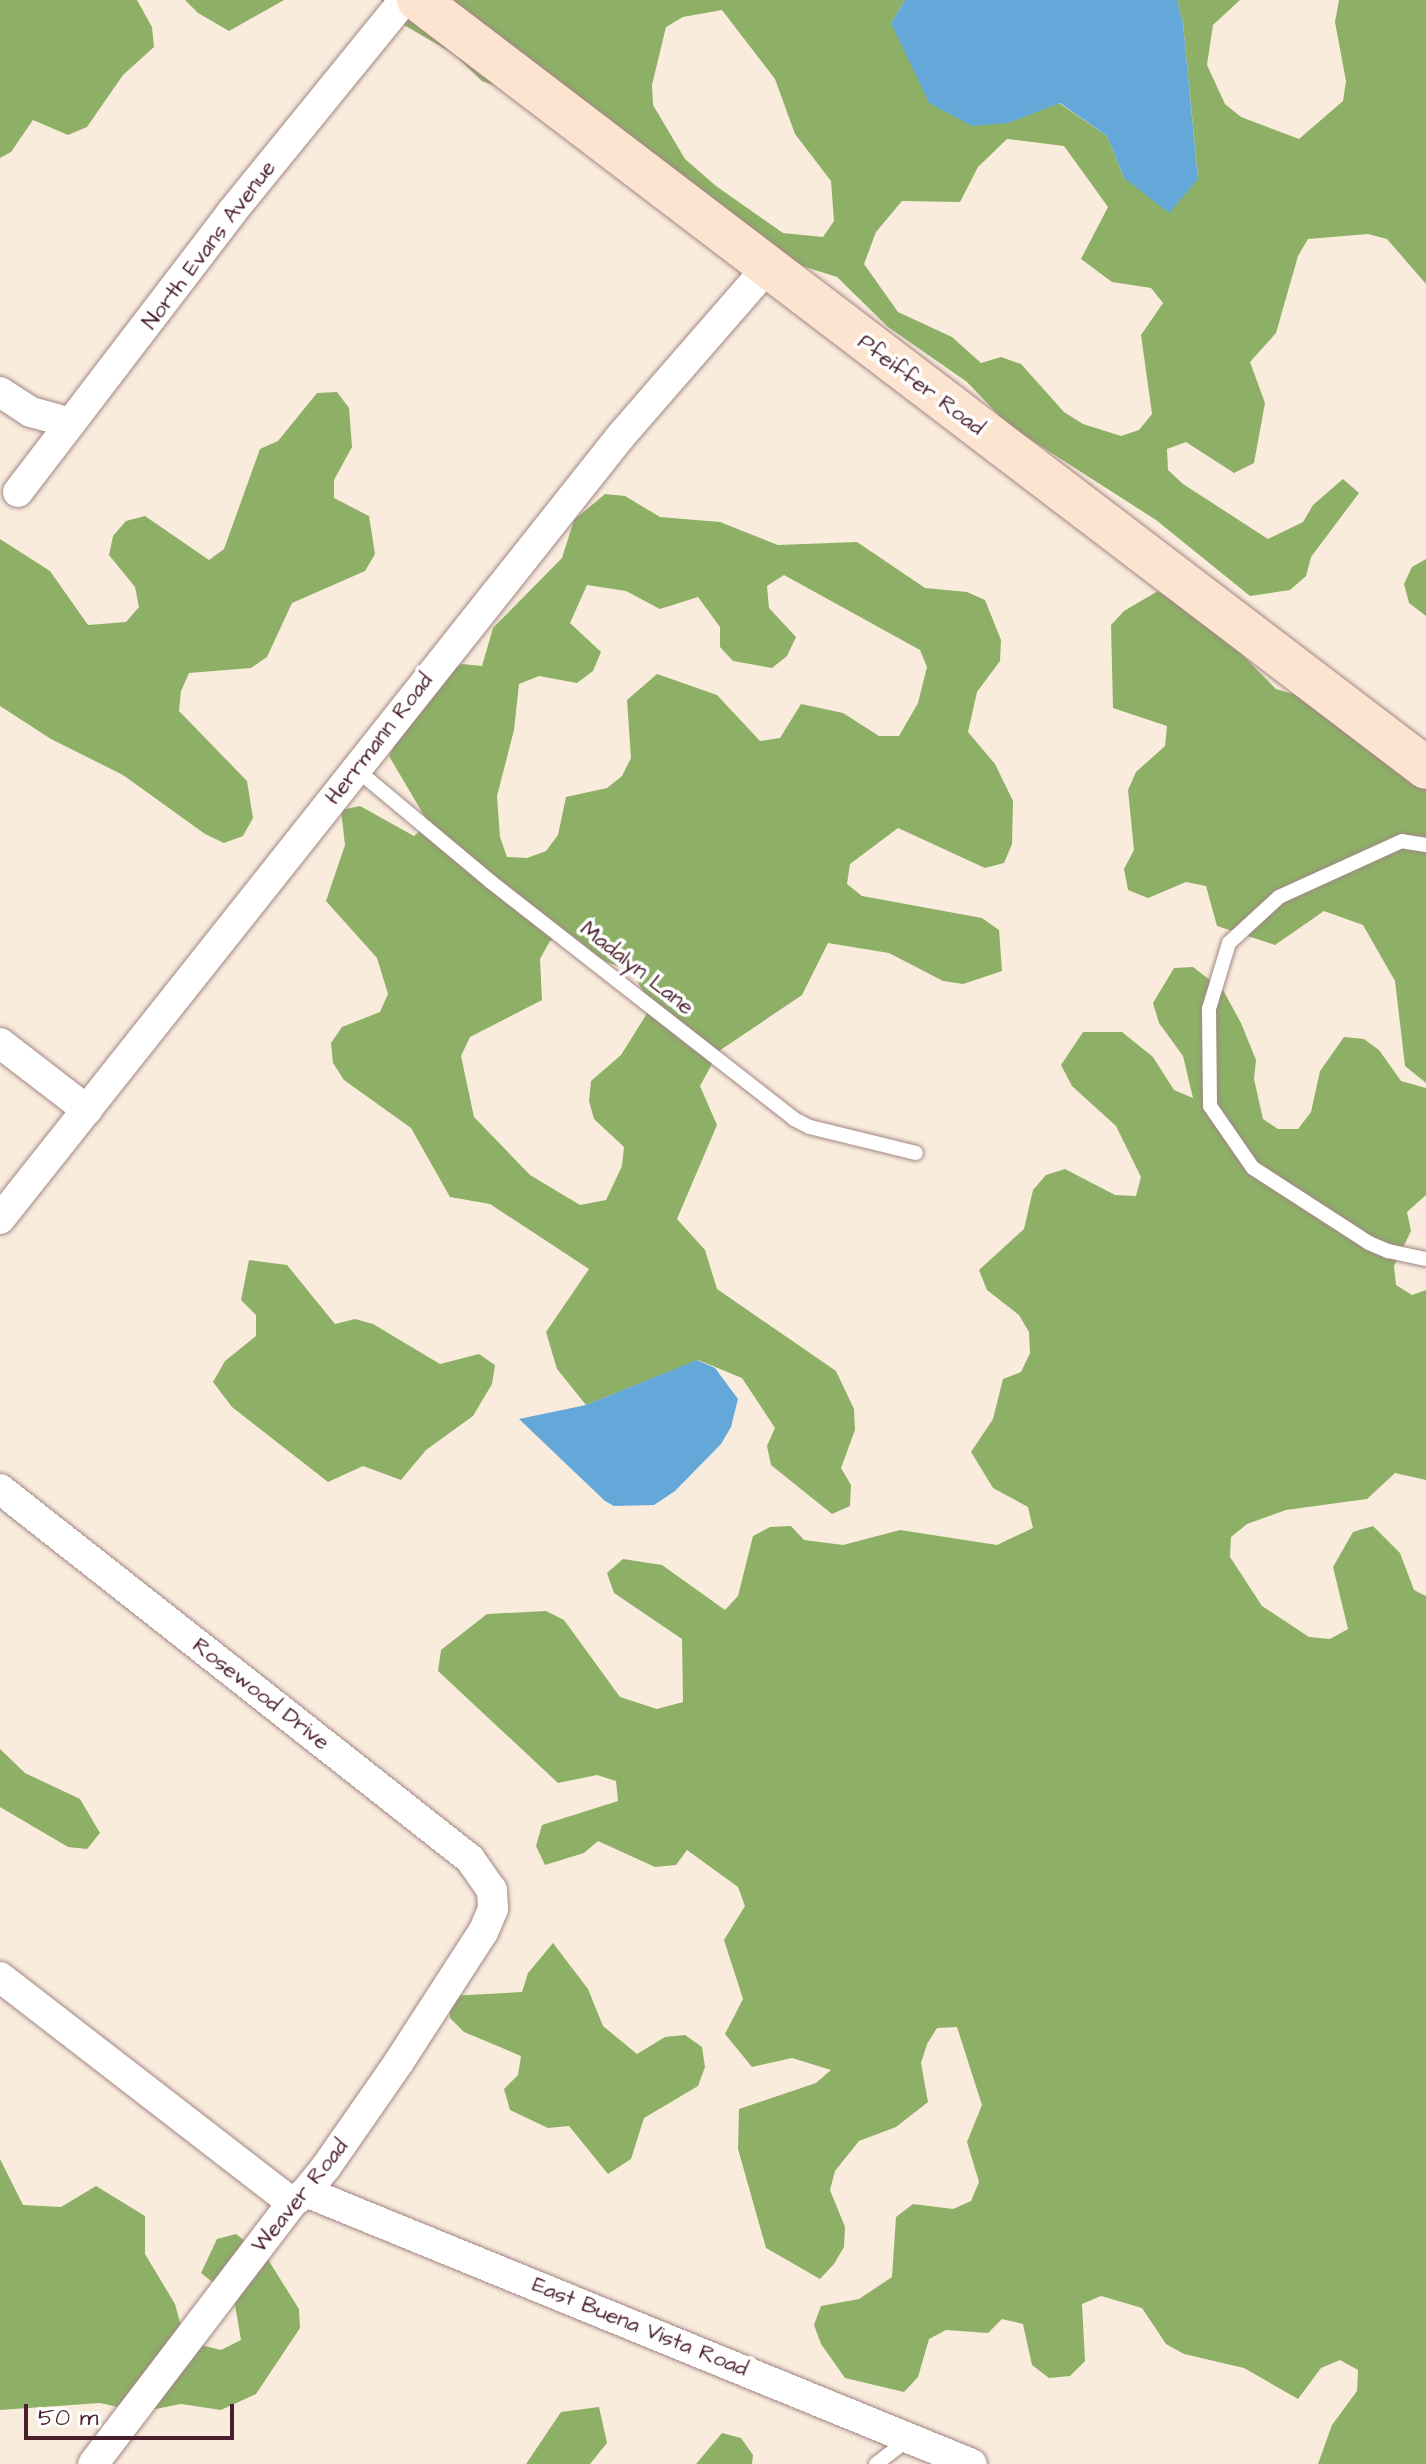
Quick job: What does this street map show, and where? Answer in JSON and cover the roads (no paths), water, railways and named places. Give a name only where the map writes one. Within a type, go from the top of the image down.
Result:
[{"type":"street","name":"North Evans Avenue","points":[[18,492],[231,213],[404,0]]},
{"type":"street","name":"Pfeiffer Road","points":[[418,0],[1426,768]]},
{"type":"street","name":"Herrmann Road","points":[[0,1219],[620,437],[768,267]]},
{"type":"street","points":[[0,392],[31,412],[71,423]]},
{"type":"street","points":[[0,1043],[87,1110]]},
{"type":"street","name":"Rosewood Drive","points":[[0,1489],[470,1859],[492,1890],[491,1917]]},
{"type":"street","name":"Weaver Road","points":[[93,2464],[299,2198],[399,2062],[491,1917]]},
{"type":"street","name":"East Buena Vista Road","points":[[0,1977],[299,2198],[972,2464]]},
{"type":"lane","name":"Madalyn Lane","points":[[356,769],[491,882],[794,1119],[810,1127],[916,1153]]},
{"type":"lane","points":[[1426,845],[1402,841],[1279,897],[1229,943],[1209,1009],[1210,1106],[1253,1168],[1369,1243],[1388,1251],[1426,1259]]},
{"type":"lane","points":[[876,2464],[910,2438]]},
{"type":"water","points":[[905,0],[1177,0],[1183,23],[1198,179],[1169,213],[1124,178],[1107,136],[1060,103],[1008,123],[972,126],[929,103],[891,23]]},
{"type":"water","points":[[697,1360],[715,1368],[738,1399],[731,1427],[721,1444],[675,1491],[654,1505],[614,1506],[605,1501],[519,1419],[586,1405]]}]
